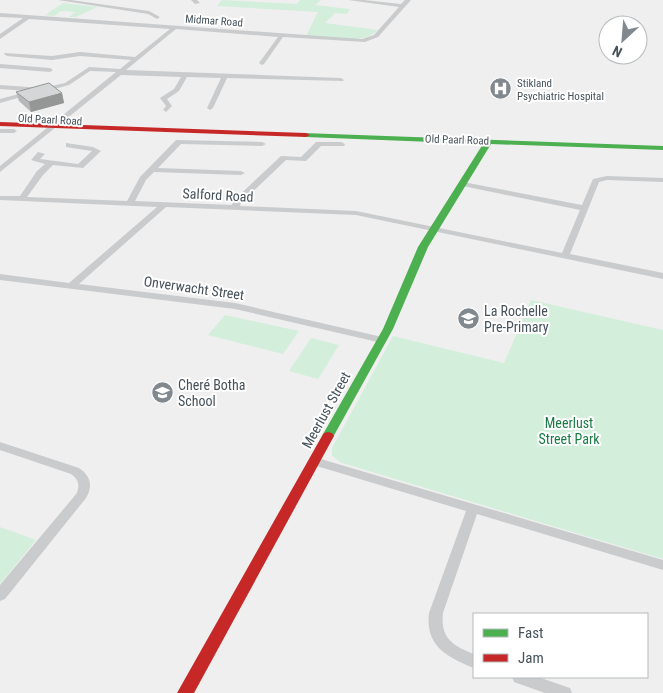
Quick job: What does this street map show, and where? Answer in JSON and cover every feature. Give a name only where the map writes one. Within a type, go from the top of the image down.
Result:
[{"type":"main road","name":"Old Paarl Road","points":[[0,118],[59,123]]},
{"type":"main road","name":"Old Paarl Road","points":[[0,124],[59,123],[232,128],[250,132],[663,148]]},
{"type":"main road","name":"Meerlust Street","points":[[185,693],[382,340],[398,307],[415,263],[434,228],[489,141]]},
{"type":"street","points":[[61,0],[149,13],[157,17]]},
{"type":"street","points":[[351,0],[403,6]]},
{"type":"street","name":"Midmar Road","points":[[0,15],[354,41],[370,40],[376,36],[408,0]]},
{"type":"street","points":[[0,37],[28,17]]},
{"type":"street","points":[[0,170],[174,28]]},
{"type":"street","points":[[262,63],[281,36]]},
{"type":"street","points":[[7,54],[56,58],[76,54],[137,59]]},
{"type":"street","points":[[24,68],[38,57]]},
{"type":"street","points":[[0,66],[50,70]]},
{"type":"street","points":[[0,101],[67,84],[90,69],[185,75],[341,80]]},
{"type":"street","points":[[166,110],[169,106],[163,98],[177,90],[185,75]]},
{"type":"street","points":[[210,108],[225,76]]},
{"type":"street","points":[[0,87],[43,90]]},
{"type":"street","points":[[0,131],[14,131]]},
{"type":"street","points":[[130,203],[139,185],[177,143],[181,141],[262,144]]},
{"type":"street","points":[[235,208],[237,202],[284,158],[302,159],[320,143],[341,144]]},
{"type":"street","points":[[41,154],[35,160],[80,166],[98,151],[70,145]]},
{"type":"street","points":[[22,199],[41,172],[51,163]]},
{"type":"street","points":[[152,170],[241,173]]},
{"type":"street","points":[[565,255],[594,183],[599,180],[663,180]]},
{"type":"street","points":[[462,184],[584,208]]},
{"type":"street","name":"Salford Road","points":[[0,198],[356,213],[663,276]]},
{"type":"street","points":[[71,286],[164,205]]},
{"type":"street","name":"Onverwacht Street","points":[[0,277],[235,306],[382,340]]},
{"type":"street","points":[[0,446],[76,471],[82,476],[85,485],[82,496],[0,595]]},
{"type":"street","points":[[314,461],[663,566]]},
{"type":"street","points":[[473,508],[436,613],[434,624],[444,646],[458,655],[473,661]]},
{"type":"street","points":[[522,678],[565,693]]},
{"type":"green space","points":[[222,0],[297,4],[300,0],[321,0],[315,5],[350,9],[347,14],[335,13],[325,23],[378,30],[363,38],[354,39],[306,36],[318,12],[217,6]]},
{"type":"green space","points":[[63,3],[97,7],[76,17],[69,17],[75,12],[61,11],[54,16],[45,15]]},
{"type":"green space","name":"Meerlust Street Park","points":[[531,300],[663,330],[663,559],[342,463],[332,456],[332,448],[393,336],[504,363]]},
{"type":"green space","points":[[225,315],[299,331],[283,354],[208,335]]},
{"type":"green space","points":[[311,338],[339,345],[318,379],[289,371]]},
{"type":"green space","points":[[0,527],[36,540],[0,584]]},
{"type":"building","points":[[49,83],[62,93],[29,102],[16,92]]},
{"type":"traffic: fast","points":[[306,135],[663,148]]},
{"type":"traffic: fast","points":[[328,436],[388,329],[423,247],[489,141]]},
{"type":"traffic: jam","points":[[0,124],[306,135]]},
{"type":"traffic: jam","points":[[185,693],[328,436]]},
{"type":"place","name":"Stikland Psychiatric Hospital","points":[[501,89]]},
{"type":"place","name":"La Rochelle Pre-Primary","points":[[468,319]]},
{"type":"place","name":"Cheré Botha School","points":[[162,393]]}]
